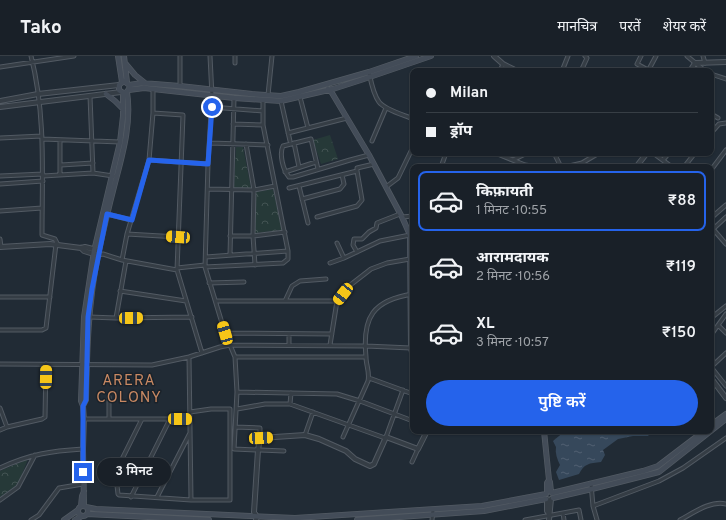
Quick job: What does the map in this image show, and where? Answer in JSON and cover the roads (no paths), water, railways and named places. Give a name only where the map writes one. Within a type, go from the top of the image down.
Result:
[{"type":"main road","points":[[98,253],[127,132],[128,107],[118,56]]},
{"type":"main road","points":[[124,56],[123,109],[120,142],[86,317],[81,401],[84,419],[84,491],[82,496],[82,507],[78,513],[84,515],[209,520]]},
{"type":"main road","points":[[369,75],[416,56]]},
{"type":"main road","points":[[124,87],[263,101],[281,101],[300,97],[431,56]]},
{"type":"main road","points":[[125,64],[145,83]]},
{"type":"main road","points":[[124,87],[145,83],[281,96],[330,88]]},
{"type":"main road","points":[[330,88],[374,164],[410,233]]},
{"type":"main road","points":[[106,94],[123,109]]},
{"type":"main road","points":[[714,423],[726,414]]},
{"type":"main road","points":[[714,428],[726,419]]},
{"type":"main road","points":[[544,434],[548,480],[550,482],[549,496]]},
{"type":"main road","points":[[549,496],[658,466],[700,434]]},
{"type":"main road","points":[[357,520],[433,515],[592,489],[659,472],[707,434]]},
{"type":"main road","points":[[75,520],[88,511],[82,507]]},
{"type":"main road","points":[[64,520],[82,507],[249,518],[256,516],[283,519],[433,515]]},
{"type":"street","points":[[0,330],[45,329],[57,244],[55,239],[42,235],[43,175],[40,101],[31,56]]},
{"type":"street","points":[[0,66],[56,57],[74,56]]},
{"type":"street","points":[[180,56],[180,86]]},
{"type":"street","points":[[210,56],[212,107],[208,164],[205,266],[225,333],[235,357],[237,409],[234,449],[284,451]]},
{"type":"street","points":[[235,56],[235,63]]},
{"type":"street","points":[[268,95],[272,56]]},
{"type":"street","points":[[494,56],[503,64],[512,68]]},
{"type":"street","points":[[563,68],[568,56]]},
{"type":"street","points":[[582,68],[587,58],[585,56]]},
{"type":"street","points":[[641,56],[637,64],[643,68]]},
{"type":"street","points":[[650,68],[656,56]]},
{"type":"street","points":[[687,56],[701,68]]},
{"type":"street","points":[[703,56],[705,62]]},
{"type":"street","points":[[695,63],[726,62]]},
{"type":"street","points":[[692,68],[695,63]]},
{"type":"street","points":[[501,68],[503,64]]},
{"type":"street","points":[[369,75],[375,94],[380,102],[386,108],[410,118]]},
{"type":"street","points":[[714,75],[726,79]]},
{"type":"street","points":[[0,107],[106,94],[124,87]]},
{"type":"street","points":[[0,101],[38,94],[124,87]]},
{"type":"street","points":[[116,318],[127,234],[149,160],[153,114],[153,89]]},
{"type":"street","points":[[90,96],[93,141],[93,173]]},
{"type":"street","points":[[300,97],[308,128]]},
{"type":"street","points":[[230,255],[234,98]]},
{"type":"street","points":[[0,239],[0,247],[57,244],[81,248],[84,251],[98,253],[124,261],[177,269],[205,266],[283,263],[288,258],[288,251],[263,125],[263,101]]},
{"type":"street","points":[[281,101],[290,141]]},
{"type":"street","points":[[212,107],[263,112]]},
{"type":"street","points":[[372,141],[386,108]]},
{"type":"street","points":[[153,114],[183,115],[177,269],[202,353]]},
{"type":"street","points":[[714,116],[718,118]]},
{"type":"street","points":[[288,133],[347,118]]},
{"type":"street","points":[[714,130],[719,124],[726,122]]},
{"type":"street","points":[[233,124],[263,125]]},
{"type":"street","points":[[0,138],[42,138],[120,142]]},
{"type":"street","points":[[318,169],[311,139],[282,146],[281,149],[285,172],[289,177],[369,155]]},
{"type":"street","points":[[60,140],[60,174]]},
{"type":"street","points":[[210,143],[268,145]]},
{"type":"street","points":[[294,143],[299,167]]},
{"type":"street","points":[[246,144],[254,190],[253,236],[255,265]]},
{"type":"street","points":[[714,166],[726,150]]},
{"type":"street","points":[[386,187],[398,178],[410,153]]},
{"type":"street","points":[[503,156],[520,164]]},
{"type":"street","points":[[513,160],[520,156]]},
{"type":"street","points":[[578,164],[595,156]]},
{"type":"street","points":[[638,164],[645,156]]},
{"type":"street","points":[[658,156],[669,164]]},
{"type":"street","points":[[664,160],[667,156]]},
{"type":"street","points":[[686,164],[693,156]]},
{"type":"street","points":[[149,160],[208,164]]},
{"type":"street","points":[[285,172],[316,162]]},
{"type":"street","points":[[61,165],[93,164]]},
{"type":"street","points":[[289,188],[357,171],[357,168],[374,164]]},
{"type":"street","points":[[317,217],[357,206],[361,203],[362,200],[357,171]]},
{"type":"street","points":[[0,176],[93,173],[113,176]]},
{"type":"street","points":[[302,200],[340,190],[344,184],[342,175]]},
{"type":"street","points":[[0,184],[43,182]]},
{"type":"street","points":[[208,189],[254,190],[275,186]]},
{"type":"street","points":[[299,186],[308,223]]},
{"type":"street","points":[[714,216],[725,207]]},
{"type":"street","points":[[0,211],[42,208]]},
{"type":"street","points":[[107,214],[132,220]]},
{"type":"street","points":[[357,252],[353,245],[354,239],[365,237],[370,231],[376,228],[377,222],[401,216],[410,216]]},
{"type":"street","points":[[714,228],[726,217]]},
{"type":"street","points":[[230,236],[253,236],[285,232]]},
{"type":"street","points":[[714,232],[726,244]]},
{"type":"street","points":[[127,234],[178,237]]},
{"type":"street","points":[[330,263],[380,241],[410,235]]},
{"type":"street","points":[[337,243],[344,258]]},
{"type":"street","points":[[206,257],[288,251]]},
{"type":"street","points":[[330,345],[337,301],[349,286],[371,269],[387,263],[410,259]]},
{"type":"street","points":[[285,301],[292,286],[300,281],[326,279]]},
{"type":"street","points":[[209,283],[244,282]]},
{"type":"street","points":[[120,292],[186,301]]},
{"type":"street","points":[[343,437],[369,378],[366,357],[366,324],[378,306],[391,300],[410,295]]},
{"type":"street","points":[[0,296],[50,297]]},
{"type":"street","points":[[216,301],[337,301]]},
{"type":"street","points":[[714,316],[726,306]]},
{"type":"street","points":[[714,331],[726,314]]},
{"type":"street","points":[[86,317],[192,317]]},
{"type":"street","points":[[718,325],[726,333]]},
{"type":"street","points":[[225,333],[332,334]]},
{"type":"street","points":[[289,334],[289,346]]},
{"type":"street","points":[[0,364],[152,365],[189,358],[230,345],[330,345],[410,348]]},
{"type":"street","points":[[714,365],[725,356]]},
{"type":"street","points":[[235,357],[366,357]]},
{"type":"street","points":[[189,358],[191,500]]},
{"type":"street","points":[[0,430],[45,417],[46,364]]},
{"type":"street","points":[[714,371],[726,386]]},
{"type":"street","points":[[369,378],[410,393]]},
{"type":"street","points":[[714,382],[726,398]]},
{"type":"street","points":[[260,438],[305,435],[319,439],[346,451],[355,459],[370,466],[374,464],[404,390]]},
{"type":"street","points":[[237,392],[340,394],[410,420]]},
{"type":"street","points":[[290,404],[291,393]]},
{"type":"street","points":[[109,397],[109,419]]},
{"type":"street","points":[[237,409],[265,404],[290,404],[418,449]]},
{"type":"street","points":[[0,408],[7,427]]},
{"type":"street","points":[[142,418],[118,467],[116,477],[118,494],[121,496],[131,497],[230,500],[230,409],[211,409],[190,412]]},
{"type":"street","points":[[305,435],[313,412]]},
{"type":"street","points":[[84,419],[190,419]]},
{"type":"street","points":[[131,497],[170,419]]},
{"type":"street","points":[[235,427],[260,428],[256,516]]},
{"type":"street","points":[[157,497],[190,433]]},
{"type":"street","points":[[412,462],[426,434]]},
{"type":"street","points":[[593,506],[659,481],[684,468],[726,438]]},
{"type":"street","points":[[0,468],[34,455],[53,451],[83,449]]},
{"type":"street","points":[[0,500],[18,487],[34,455]]},
{"type":"street","points":[[31,520],[39,515],[59,488],[83,484]]},
{"type":"street","points":[[591,484],[596,520]]},
{"type":"street","points":[[549,496],[549,517]]},
{"type":"street","points":[[680,520],[708,506],[720,503],[726,504]]},
{"type":"street","points":[[525,520],[549,517],[579,510],[581,520]]},
{"type":"street","points":[[563,513],[564,520]]},
{"type":"water","points":[[561,434],[650,434],[648,436],[633,436],[618,439],[603,450],[605,455],[601,462],[587,465],[579,474],[559,480],[556,472],[560,465],[556,456],[556,447],[553,441]]},
{"type":"district","name":"ARERA COLONY","points":[[129,390]]}]
